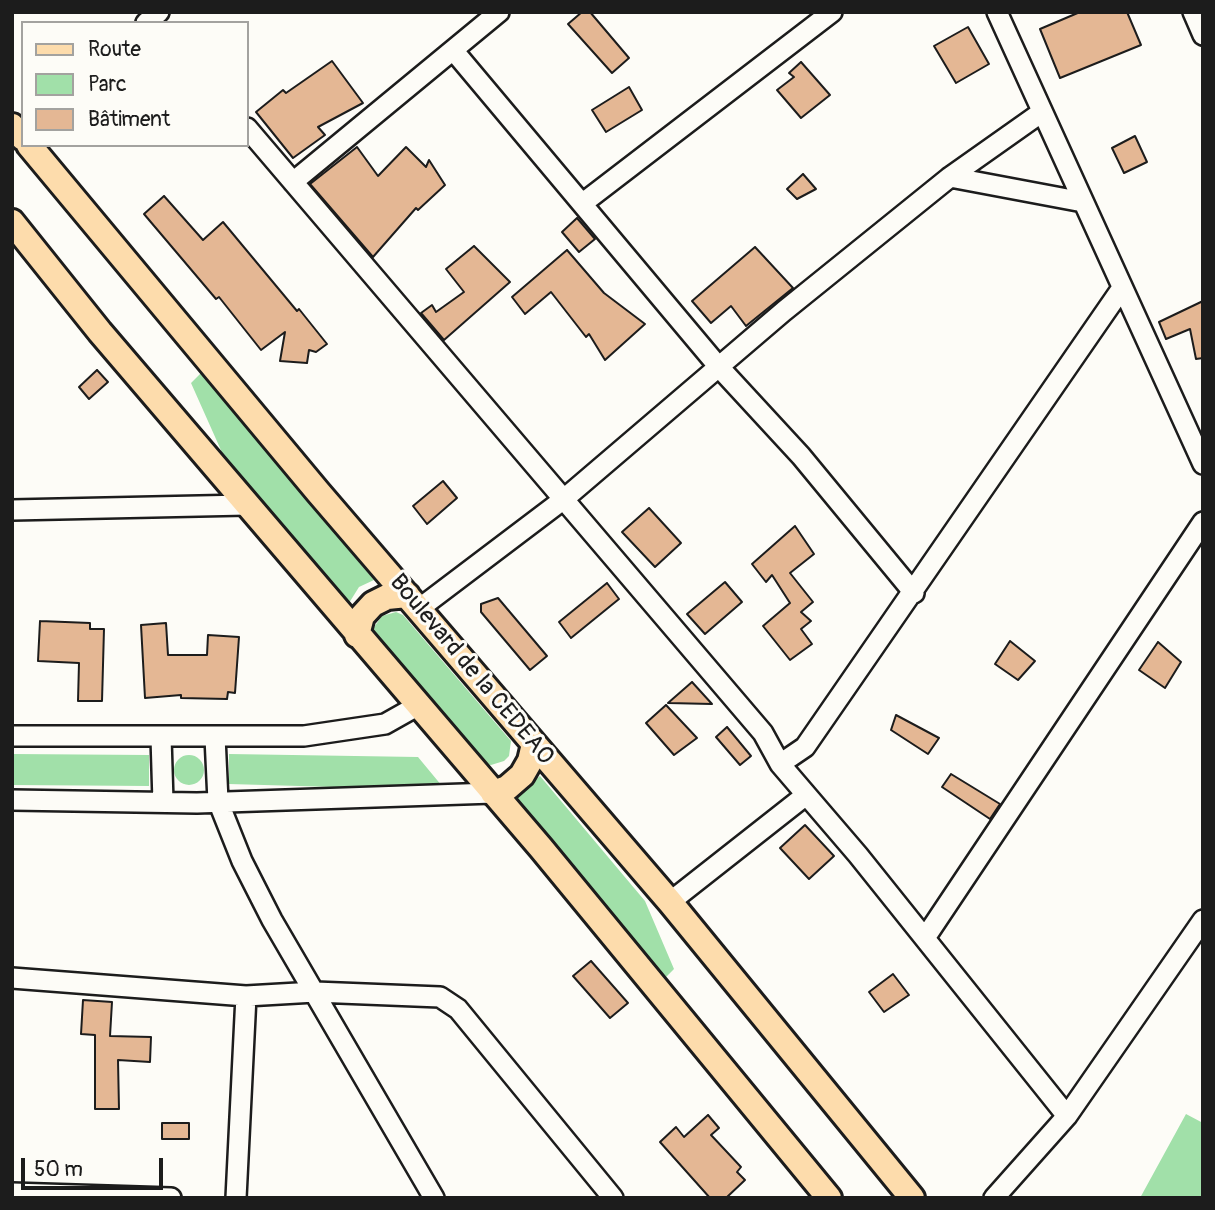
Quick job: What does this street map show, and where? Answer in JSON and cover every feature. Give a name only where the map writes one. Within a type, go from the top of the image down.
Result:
[{"type":"main road","name":"Boulevard de la CEDEAO","points":[[33,147],[670,902],[912,1198]]},
{"type":"main road","points":[[12,222],[100,332],[493,793],[829,1198]]},
{"type":"main road","points":[[357,635],[362,616],[373,604],[387,597],[414,601]]},
{"type":"main road","points":[[493,793],[507,788],[522,775],[530,761],[534,744]]},
{"type":"street","points":[[293,182],[499,12]]},
{"type":"street","points":[[583,204],[832,12]]},
{"type":"street","points":[[997,12],[1203,464]]},
{"type":"street","points":[[1193,12],[1203,34]]},
{"type":"street","points":[[453,50],[718,366],[801,456],[914,593]]},
{"type":"street","points":[[414,601],[564,499],[718,366],[950,177],[1042,112]]},
{"type":"street","points":[[248,129],[763,733],[780,764],[1067,1116]]},
{"type":"street","points":[[950,177],[1083,202]]},
{"type":"street","points":[[780,764],[805,747],[914,593],[1122,288]]},
{"type":"street","points":[[12,510],[246,505]]},
{"type":"street","points":[[925,939],[1203,522]]},
{"type":"street","points":[[12,736],[304,736],[359,731],[385,724],[417,706]]},
{"type":"street","points":[[162,737],[163,802]]},
{"type":"street","points":[[215,737],[218,801],[242,860],[272,920],[434,1198]]},
{"type":"street","points":[[12,800],[163,802],[493,793]]},
{"type":"street","points":[[670,902],[806,795]]},
{"type":"street","points":[[994,1198],[1067,1116],[1203,920]]},
{"type":"street","points":[[12,978],[246,996],[315,992],[428,994],[458,1009],[613,1198]]},
{"type":"street","points":[[236,1198],[246,996]]},
{"type":"street","points":[[12,1193],[171,1198]]},
{"type":"green space","points":[[201,373],[374,580],[359,587],[349,603],[224,457],[191,383]]},
{"type":"green space","points":[[396,612],[403,615],[511,741],[509,756],[504,761],[484,764],[374,634],[374,627],[382,616]]},
{"type":"green space","points":[[12,754],[149,755],[149,786],[12,785]]},
{"type":"green space","points":[[229,754],[418,757],[442,786],[440,790],[229,784]]},
{"type":"green space","points":[[189,755],[195,756],[203,764],[203,776],[195,784],[189,785],[183,784],[175,776],[174,770],[175,764],[183,756]]},
{"type":"green space","points":[[540,776],[645,901],[674,969],[664,979],[512,800]]},
{"type":"green space","points":[[1186,1114],[1203,1123],[1203,1198],[1140,1198]]},
{"type":"building","points":[[582,12],[590,12],[629,58],[612,73],[568,24]]},
{"type":"building","points":[[1080,12],[1127,12],[1141,45],[1060,78],[1040,29]]},
{"type":"building","points":[[968,27],[989,64],[956,83],[934,46]]},
{"type":"building","points":[[332,61],[363,103],[318,127],[325,135],[293,158],[256,112],[283,90],[286,93]]},
{"type":"building","points":[[801,62],[830,95],[801,118],[777,90],[794,77],[789,73]]},
{"type":"building","points":[[629,87],[642,110],[606,132],[592,110]]},
{"type":"building","points":[[1135,136],[1147,162],[1124,173],[1112,148]]},
{"type":"building","points":[[357,147],[378,176],[406,147],[426,167],[429,160],[445,185],[418,210],[416,208],[373,257],[310,184]]},
{"type":"building","points":[[803,174],[816,189],[797,199],[787,189]]},
{"type":"building","points":[[164,196],[203,240],[223,222],[327,344],[316,352],[309,350],[307,363],[280,361],[285,332],[261,350],[219,297],[216,299],[144,214]]},
{"type":"building","points":[[577,218],[595,239],[579,252],[562,232]]},
{"type":"building","points":[[474,246],[510,282],[444,340],[421,313],[432,305],[436,312],[464,292],[446,269]]},
{"type":"building","points":[[755,247],[793,288],[746,326],[731,306],[711,323],[692,301]]},
{"type":"building","points":[[567,250],[604,293],[645,324],[605,360],[589,334],[586,337],[551,292],[525,314],[512,297]]},
{"type":"building","points":[[1203,301],[1203,358],[1196,359],[1190,329],[1166,339],[1159,322]]},
{"type":"building","points":[[97,370],[108,382],[89,399],[79,387]]},
{"type":"building","points":[[443,481],[457,498],[427,524],[413,506]]},
{"type":"building","points":[[649,508],[681,543],[655,567],[622,532]]},
{"type":"building","points":[[795,526],[814,554],[790,573],[813,602],[801,612],[811,621],[801,629],[812,644],[790,660],[763,626],[790,603],[772,575],[766,582],[752,564]]},
{"type":"building","points":[[725,582],[742,602],[705,634],[687,614]]},
{"type":"building","points":[[607,583],[619,599],[571,638],[559,622]]},
{"type":"building","points":[[498,598],[547,656],[530,670],[481,612],[481,604]]},
{"type":"building","points":[[40,621],[90,623],[90,629],[104,629],[102,701],[78,701],[79,663],[38,661]]},
{"type":"building","points":[[166,623],[168,655],[207,655],[208,635],[239,637],[235,693],[228,692],[227,699],[181,698],[181,695],[145,698],[141,625]]},
{"type":"building","points":[[1010,641],[1035,661],[1018,680],[995,664]]},
{"type":"building","points":[[1158,642],[1181,662],[1165,688],[1139,670]]},
{"type":"building","points":[[692,682],[712,704],[668,703]]},
{"type":"building","points":[[666,705],[697,738],[674,755],[646,723]]},
{"type":"building","points":[[896,715],[939,738],[928,754],[891,730]]},
{"type":"building","points":[[727,727],[751,756],[740,765],[716,737]]},
{"type":"building","points":[[951,774],[1000,804],[990,819],[942,787]]},
{"type":"building","points":[[805,825],[834,856],[809,879],[780,848]]},
{"type":"building","points":[[591,961],[628,1003],[610,1018],[573,976]]},
{"type":"building","points":[[893,974],[909,995],[884,1012],[869,992]]},
{"type":"building","points":[[83,1000],[112,1002],[110,1036],[151,1037],[150,1062],[118,1060],[119,1109],[95,1109],[95,1035],[81,1034]]},
{"type":"building","points":[[708,1115],[719,1128],[711,1135],[741,1167],[737,1172],[745,1180],[726,1198],[710,1198],[660,1142],[676,1127],[684,1137]]},
{"type":"building","points":[[162,1123],[189,1123],[189,1139],[162,1139]]}]
